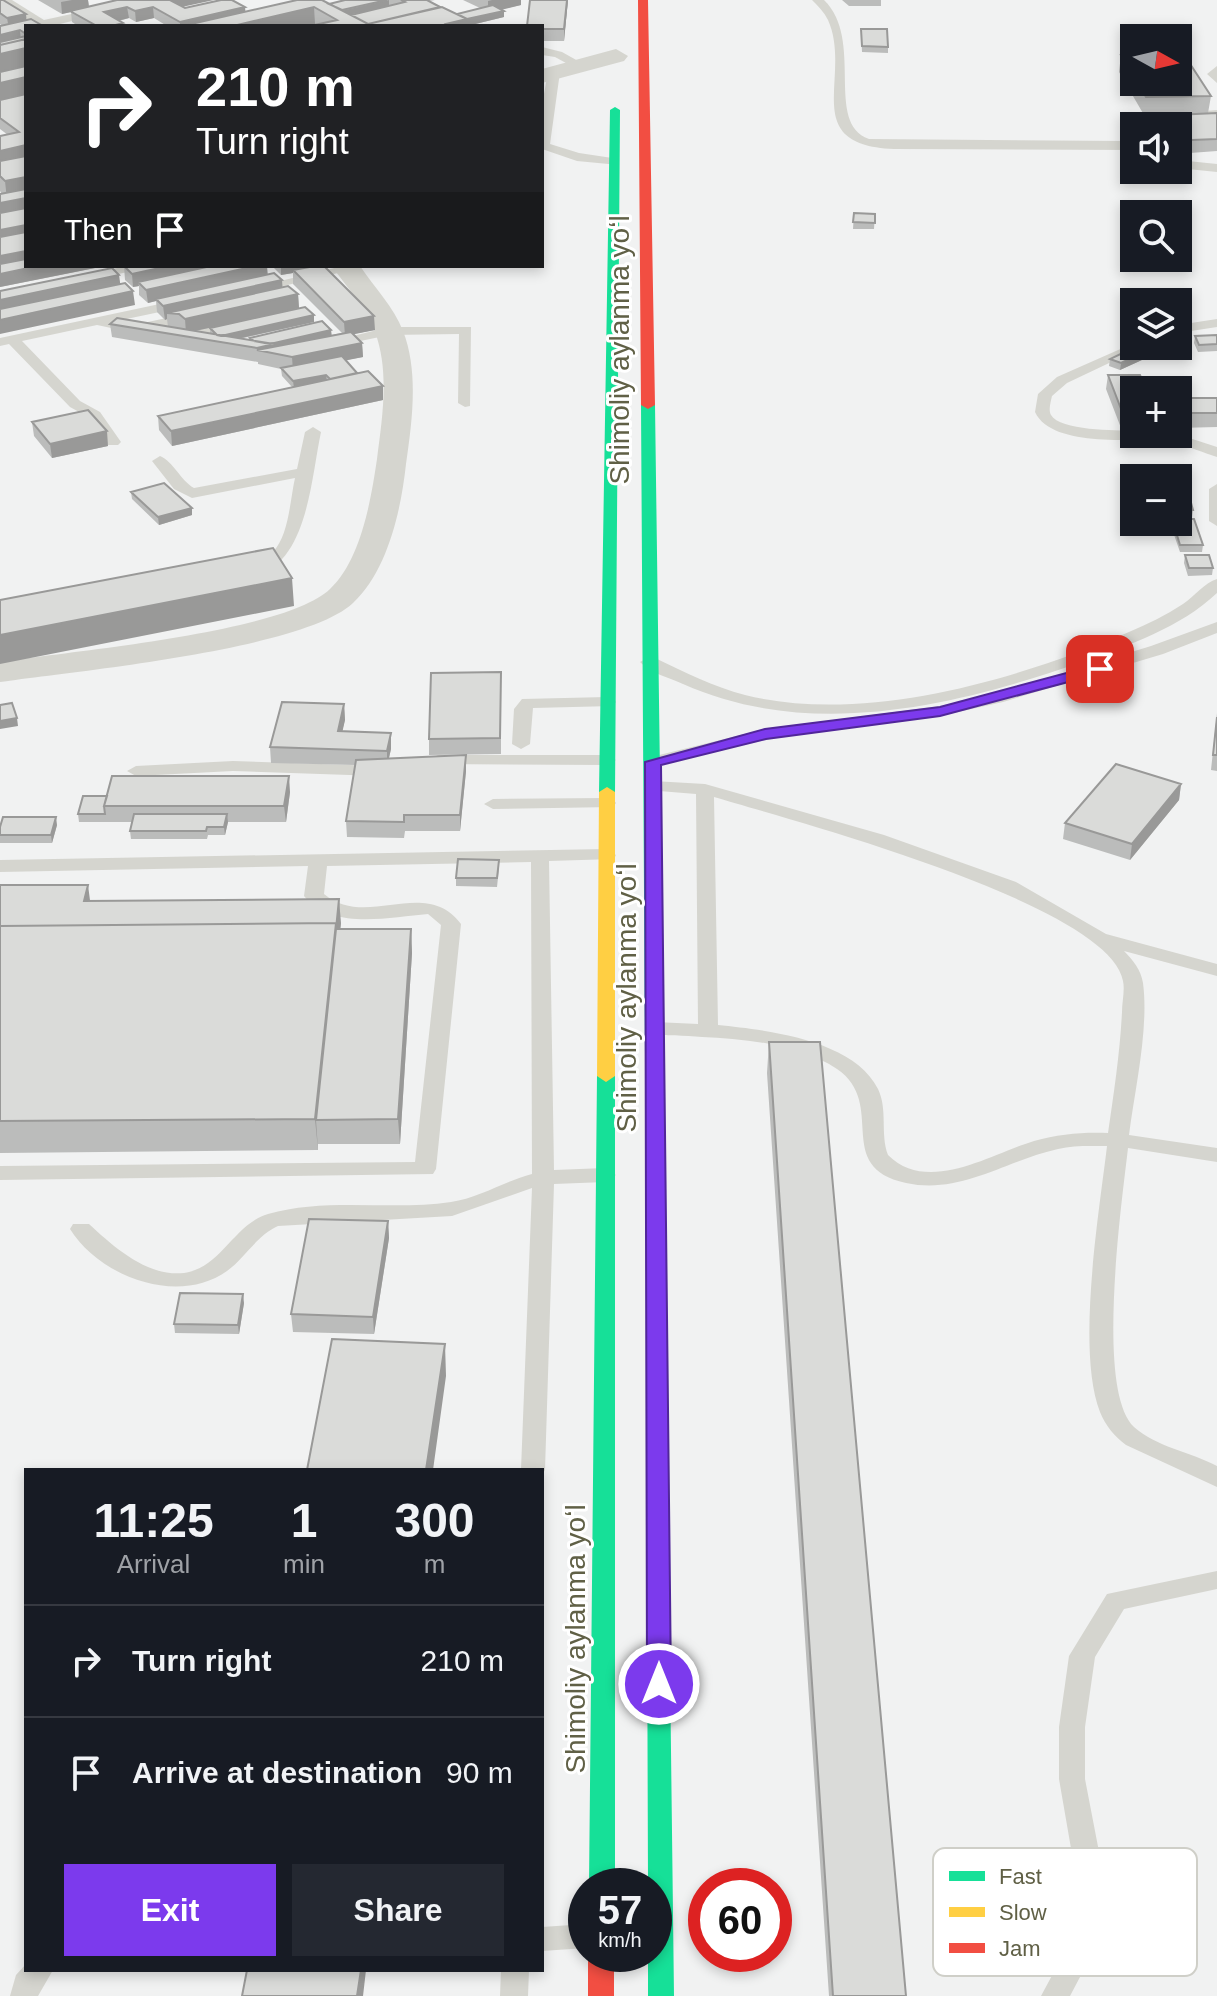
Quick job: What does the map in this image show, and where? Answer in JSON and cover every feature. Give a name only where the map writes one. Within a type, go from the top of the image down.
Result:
[{"type":"main road","name":"Shimoliy aylanma yoʻl","points":[[643,0],[649,662],[653,762],[661,1996]]},
{"type":"main road","name":"Shimoliy aylanma yoʻl","points":[[602,1868],[607,702],[616,64]]},
{"type":"main road","points":[[609,519],[648,519]]},
{"type":"main road","points":[[606,1030],[655,1028]]},
{"type":"main road","points":[[601,1972],[601,1996]]},
{"type":"street","points":[[548,74],[581,66],[616,64]]},
{"type":"street","points":[[0,672],[247,634],[287,624],[343,596],[363,571],[381,513],[390,464],[399,368],[389,331],[348,268]]},
{"type":"lane","points":[[4,0],[42,24]]},
{"type":"lane","points":[[48,24],[150,0]]},
{"type":"lane","points":[[818,0],[833,19],[840,43],[839,112],[846,130],[868,142],[1120,141]]},
{"type":"lane","points":[[544,51],[558,54],[581,66]]},
{"type":"lane","points":[[1217,70],[1213,74],[1217,79]]},
{"type":"lane","points":[[544,117],[548,74]]},
{"type":"lane","points":[[1192,115],[1217,114]]},
{"type":"lane","points":[[544,146],[577,157],[615,162]]},
{"type":"lane","points":[[1192,165],[1217,168]]},
{"type":"lane","points":[[74,280],[132,268]]},
{"type":"lane","points":[[244,290],[343,268]]},
{"type":"lane","points":[[257,303],[288,296],[274,284]]},
{"type":"lane","points":[[6,341],[200,300]]},
{"type":"lane","points":[[133,329],[210,313]]},
{"type":"lane","points":[[96,321],[223,347]]},
{"type":"lane","points":[[176,338],[247,322]]},
{"type":"lane","points":[[1192,327],[1217,323]]},
{"type":"lane","points":[[321,325],[339,341]]},
{"type":"lane","points":[[313,346],[389,331],[467,331],[465,403]]},
{"type":"lane","points":[[6,341],[75,404],[95,415],[113,442]]},
{"type":"lane","points":[[1120,354],[1062,380],[1045,394],[1042,412],[1046,420],[1068,431],[1177,439],[1217,452]]},
{"type":"lane","points":[[230,577],[268,565],[283,552],[313,432]]},
{"type":"lane","points":[[160,461],[179,486],[192,493],[304,472]]},
{"type":"lane","points":[[1216,511],[1217,489]]},
{"type":"lane","points":[[649,662],[754,702],[830,709],[918,700],[989,687],[1114,644],[1169,621],[1217,584]]},
{"type":"lane","points":[[653,762],[765,734],[940,711],[1003,697],[1157,650],[1217,627]]},
{"type":"lane","points":[[521,744],[523,709],[528,703],[607,702]]},
{"type":"lane","points":[[425,762],[607,760]]},
{"type":"lane","points":[[136,771],[233,766],[310,771],[401,768]]},
{"type":"lane","points":[[653,786],[705,789],[877,839],[1009,886],[1098,937],[1126,964],[1133,981],[1131,1036],[1118,1140],[1101,1335],[1105,1388],[1113,1419],[1123,1431],[1139,1441],[1196,1463],[1217,1478]]},
{"type":"lane","points":[[705,789],[708,1030]]},
{"type":"lane","points":[[493,804],[607,803]]},
{"type":"lane","points":[[0,866],[607,855]]},
{"type":"lane","points":[[533,1468],[543,1178],[540,856]]},
{"type":"lane","points":[[0,1173],[425,1169],[451,924],[439,911],[428,908],[341,912],[324,907],[314,896],[318,858]]},
{"type":"lane","points":[[1098,937],[1217,970]]},
{"type":"lane","points":[[655,1028],[753,1035],[807,1048],[846,1067],[864,1081],[870,1097],[871,1143],[881,1161],[903,1175],[940,1180],[1058,1142],[1118,1140],[1217,1155]]},
{"type":"lane","points":[[81,1229],[131,1271],[156,1277],[184,1278],[203,1275],[220,1265],[256,1228],[280,1218],[384,1215],[454,1208],[543,1178],[605,1175]]},
{"type":"lane","points":[[1085,1848],[1072,1779],[1072,1727],[1082,1656],[1116,1601],[1217,1580]]},
{"type":"lane","points":[[544,1939],[568,1937]]},
{"type":"lane","points":[[24,1996],[26,1984],[37,1972]]},
{"type":"lane","points":[[514,1996],[515,1972]]},
{"type":"lane","points":[[1055,1996],[1066,1976]]},
{"type":"building","points":[[0,0],[26,14],[7,18],[0,13]]},
{"type":"building","points":[[117,0],[170,0],[185,8],[232,0],[245,7],[180,22],[153,7],[135,11],[127,7],[104,12],[123,23],[119,24],[93,24],[70,11]]},
{"type":"building","points":[[297,0],[322,0],[368,24],[319,24],[337,20],[314,7],[242,24],[191,24]]},
{"type":"building","points":[[345,0],[387,0],[342,10],[329,4]]},
{"type":"building","points":[[401,0],[427,0],[440,7],[368,24],[351,15],[405,2]]},
{"type":"building","points":[[530,0],[567,0],[564,29],[544,29],[544,24],[527,24]]},
{"type":"building","points":[[493,5],[504,11],[467,19],[457,14]]},
{"type":"building","points":[[442,7],[467,19],[446,24],[368,24]]},
{"type":"building","points":[[31,19],[40,24],[24,24],[24,33],[20,30],[0,35],[0,26]]},
{"type":"building","points":[[861,29],[887,29],[888,47],[862,46]]},
{"type":"building","points":[[24,36],[24,39],[0,45],[0,42]]},
{"type":"building","points":[[24,39],[24,48],[0,54],[0,45]]},
{"type":"building","points":[[24,66],[24,77],[0,83],[0,72]]},
{"type":"building","points":[[1192,67],[1211,96],[1146,97],[1192,96]]},
{"type":"building","points":[[24,94],[24,145],[0,151],[0,136],[19,132],[0,118],[0,100]]},
{"type":"building","points":[[1217,113],[1217,139],[1192,140],[1192,114]]},
{"type":"building","points":[[24,156],[24,177],[5,181],[0,176],[0,161]]},
{"type":"building","points":[[24,189],[24,198],[0,203],[0,194]]},
{"type":"building","points":[[24,208],[24,225],[0,230],[0,213]]},
{"type":"building","points":[[854,213],[875,214],[875,223],[853,222]]},
{"type":"building","points":[[24,232],[24,251],[0,256],[0,237]]},
{"type":"building","points":[[24,259],[24,268],[28,268],[0,274],[0,264]]},
{"type":"building","points":[[112,268],[119,275],[0,300],[0,291]]},
{"type":"building","points":[[126,268],[160,268],[132,274]]},
{"type":"building","points":[[202,268],[247,268],[146,290],[138,282]]},
{"type":"building","points":[[326,268],[374,316],[344,322],[293,270]]},
{"type":"building","points":[[274,273],[282,280],[163,306],[156,299]]},
{"type":"building","points":[[125,283],[133,291],[0,320],[0,309]]},
{"type":"building","points":[[288,286],[298,294],[185,319],[179,314],[167,313]]},
{"type":"building","points":[[305,307],[314,315],[221,336],[210,328]]},
{"type":"building","points":[[117,318],[274,344],[257,348],[110,324]]},
{"type":"building","points":[[322,321],[331,330],[270,344],[250,338]]},
{"type":"building","points":[[351,332],[362,343],[292,357],[257,350]]},
{"type":"building","points":[[1217,335],[1217,344],[1199,345],[1195,336]]},
{"type":"building","points":[[1120,354],[1120,360],[1127,360],[1121,363],[1110,359]]},
{"type":"building","points":[[342,356],[357,373],[330,379],[326,375],[293,381],[281,368]]},
{"type":"building","points":[[368,371],[383,386],[171,431],[158,416]]},
{"type":"building","points":[[1108,375],[1140,375],[1120,376],[1120,406]]},
{"type":"building","points":[[1192,398],[1217,398],[1217,413],[1192,413]]},
{"type":"building","points":[[88,410],[107,431],[50,444],[32,422]]},
{"type":"building","points":[[164,483],[192,508],[158,517],[131,492]]},
{"type":"building","points":[[1194,519],[1203,545],[1180,545],[1177,536],[1192,536]]},
{"type":"building","points":[[273,548],[292,578],[0,635],[0,600]]},
{"type":"building","points":[[1185,555],[1209,555],[1213,568],[1189,568]]},
{"type":"building","points":[[501,672],[500,738],[429,739],[431,673]]},
{"type":"building","points":[[282,702],[344,704],[338,731],[391,733],[387,751],[270,747]]},
{"type":"building","points":[[12,703],[17,718],[0,721],[0,705]]},
{"type":"building","points":[[1217,717],[1217,755],[1213,755]]},
{"type":"building","points":[[466,755],[460,815],[404,815],[404,822],[346,821],[356,760]]},
{"type":"building","points":[[1116,764],[1181,784],[1132,844],[1065,823]]},
{"type":"building","points":[[112,776],[289,776],[284,806],[104,806]]},
{"type":"building","points":[[83,796],[107,796],[105,814],[78,814]]},
{"type":"building","points":[[134,814],[227,814],[224,827],[207,827],[206,831],[130,831]]},
{"type":"building","points":[[3,817],[56,817],[51,835],[0,835]]},
{"type":"building","points":[[458,859],[499,860],[497,878],[456,878]]},
{"type":"building","points":[[0,885],[88,885],[84,901],[339,899],[336,929],[336,923],[0,926]]},
{"type":"building","points":[[336,923],[315,1119],[0,1121],[0,926]]},
{"type":"building","points":[[336,929],[411,929],[398,1119],[316,1120]]},
{"type":"building","points":[[769,1042],[820,1042],[906,1996],[833,1996]]},
{"type":"building","points":[[309,1219],[388,1221],[373,1317],[291,1314]]},
{"type":"building","points":[[180,1293],[243,1294],[238,1325],[174,1324]]},
{"type":"building","points":[[332,1339],[445,1344],[426,1468],[307,1468]]},
{"type":"building","points":[[247,1972],[361,1972],[357,1996],[242,1996]]},
{"type":"traffic: fast","points":[[607,792],[615,110]]},
{"type":"traffic: fast","points":[[648,405],[656,1218]]},
{"type":"traffic: fast","points":[[602,1868],[606,1076]]},
{"type":"traffic: fast","points":[[658,1586],[661,1996]]},
{"type":"traffic: slow","points":[[606,1076],[607,792]]},
{"type":"traffic: slow","points":[[656,1218],[658,1586]]},
{"type":"traffic: jam","points":[[643,0],[648,405]]},
{"type":"traffic: jam","points":[[601,1972],[601,1996]]},
{"type":"route","points":[[659,1684],[653,762],[765,734],[861,724],[940,711],[1003,697],[1100,669]]}]
